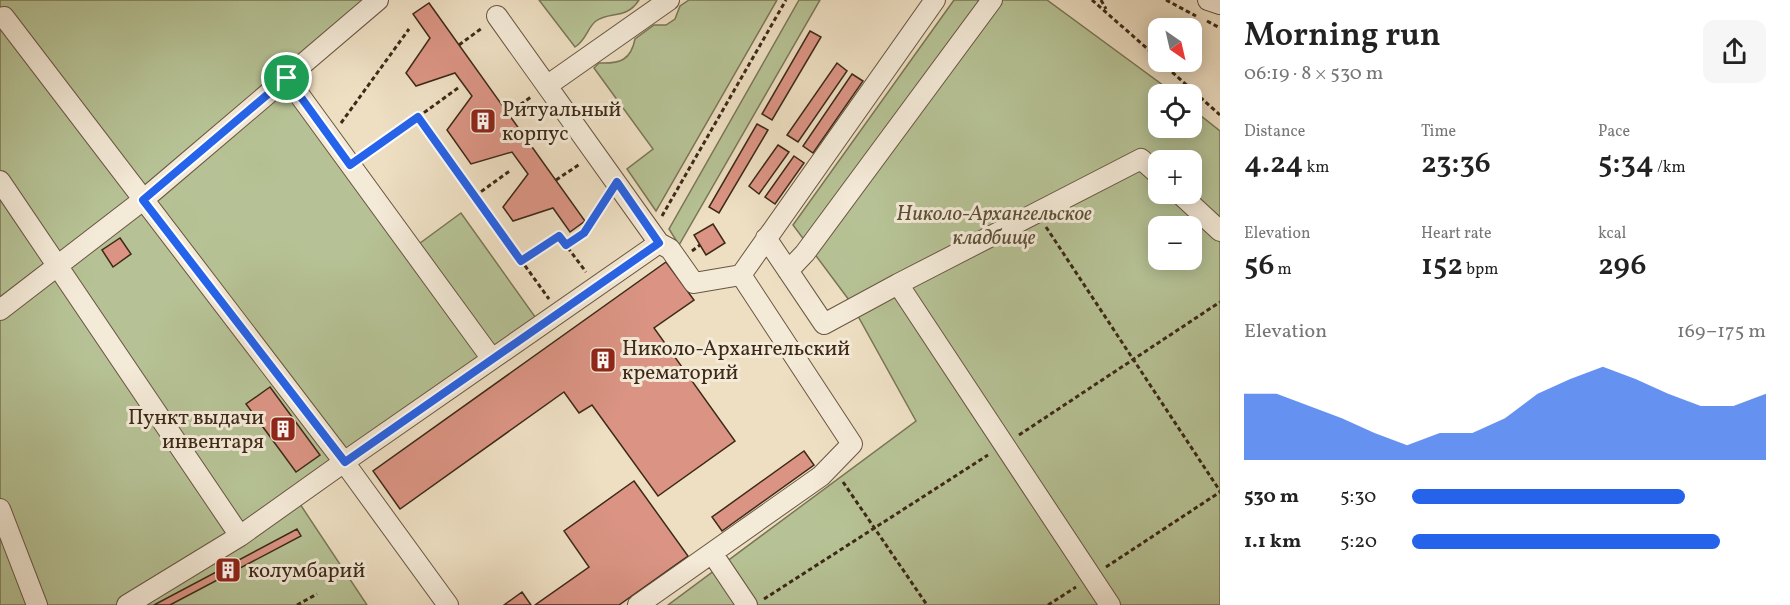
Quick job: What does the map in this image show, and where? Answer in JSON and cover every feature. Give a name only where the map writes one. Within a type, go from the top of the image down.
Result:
[{"type":"lane","points":[[0,310],[143,200],[378,0]]},
{"type":"lane","points":[[549,85],[669,0]]},
{"type":"lane","points":[[497,16],[549,85],[656,238],[670,249],[694,283],[741,275],[935,0]]},
{"type":"lane","points":[[788,271],[805,253],[992,0]]},
{"type":"lane","points":[[1208,0],[1220,4]]},
{"type":"lane","points":[[0,18],[4,17],[345,462],[448,605]]},
{"type":"lane","points":[[287,78],[492,359]]},
{"type":"lane","points":[[766,238],[824,324],[1141,159],[1148,165]]},
{"type":"lane","points":[[0,181],[240,536]]},
{"type":"lane","points":[[1191,204],[1220,231]]},
{"type":"lane","points":[[127,605],[240,536],[596,287],[656,238]]},
{"type":"lane","points":[[638,605],[821,476],[852,444],[741,275]]},
{"type":"lane","points":[[898,284],[1110,605]]},
{"type":"lane","points":[[0,509],[37,605]]},
{"type":"lane","points":[[712,553],[747,605]]},
{"type":"path","points":[[656,238],[786,0]]},
{"type":"path","points":[[1092,0],[1148,49]]},
{"type":"path","points":[[1101,0],[1107,12]]},
{"type":"path","points":[[1166,0],[1220,28]]},
{"type":"path","points":[[459,45],[497,16]]},
{"type":"path","points":[[330,138],[409,29]]},
{"type":"path","points":[[1172,72],[1220,115]]},
{"type":"path","points":[[508,113],[549,85]]},
{"type":"path","points":[[350,165],[458,88]]},
{"type":"path","points":[[418,117],[558,313]]},
{"type":"path","points":[[556,180],[596,153]]},
{"type":"path","points":[[474,196],[511,170]]},
{"type":"path","points":[[566,245],[584,233],[617,182]]},
{"type":"path","points":[[1036,213],[1220,492],[1048,605]]},
{"type":"path","points":[[521,261],[559,236],[596,287]]},
{"type":"path","points":[[692,251],[700,245]]},
{"type":"path","points":[[755,605],[1004,445],[1220,302]]},
{"type":"path","points":[[831,466],[927,605]]},
{"type":"path","points":[[297,605],[317,594]]},
{"type":"green space","points":[[0,0],[371,0],[288,69],[416,246],[461,213],[538,321],[294,495],[367,605],[0,605]]},
{"type":"green space","points":[[539,0],[639,0],[623,13],[596,21],[575,47]]},
{"type":"green space","points":[[689,0],[777,0],[656,211],[627,169],[653,149],[594,68],[599,63],[613,63],[623,59],[631,52],[635,39],[654,25],[666,25],[675,19],[680,6]]},
{"type":"green space","points":[[799,0],[820,0],[679,245],[669,229]]},
{"type":"green space","name":"Николо-Архангельское кладбище","points":[[954,0],[1047,0],[1161,84],[1148,84],[1148,138],[1202,138],[1202,117],[1220,131],[1220,605],[668,605],[916,421],[849,300],[793,225]]},
{"type":"building","name":"Ритуальный корпус","points":[[429,3],[585,221],[570,232],[553,208],[513,221],[503,207],[528,174],[512,152],[471,164],[447,130],[472,96],[455,73],[416,86],[406,73],[430,38],[413,14]]},
{"type":"building","points":[[810,31],[821,37],[772,120],[762,114]]},
{"type":"building","points":[[837,63],[847,71],[798,142],[787,135]]},
{"type":"building","points":[[852,74],[863,81],[813,153],[803,146]]},
{"type":"building","points":[[757,124],[768,130],[719,213],[709,207]]},
{"type":"building","points":[[778,145],[789,152],[759,194],[749,186]]},
{"type":"building","points":[[794,156],[804,163],[775,204],[765,197]]},
{"type":"building","points":[[713,224],[725,243],[706,255],[694,235]]},
{"type":"building","points":[[120,238],[131,254],[113,267],[102,250]]},
{"type":"building","name":"Николо-Архангельский крематорий","points":[[666,262],[694,300],[654,328],[735,441],[658,496],[592,405],[579,413],[564,392],[400,509],[373,471]]},
{"type":"building","name":"Пункт выдачи инвентаря","points":[[270,387],[320,455],[296,472],[246,404]]},
{"type":"building","points":[[804,451],[814,465],[722,531],[712,517]]},
{"type":"building","points":[[634,481],[688,556],[619,605],[535,605],[589,567],[564,531]]},
{"type":"building","name":"колумбарий","points":[[297,529],[301,536],[170,605],[154,605]]},
{"type":"building","points":[[522,592],[531,605],[504,605]]},
{"type":"place","name":"Ритуальный корпус","points":[[483,121]]},
{"type":"place","name":"Николо-Архангельский крематорий","points":[[603,360]]},
{"type":"place","name":"Пункт выдачи инвентаря","points":[[283,429]]},
{"type":"place","name":"колумбарий","points":[[228,570]]},
{"type":"route","points":[[287,78],[350,165],[418,117],[521,261],[559,236],[566,245],[584,233],[617,182],[659,243],[345,462],[143,200],[287,78]]}]
